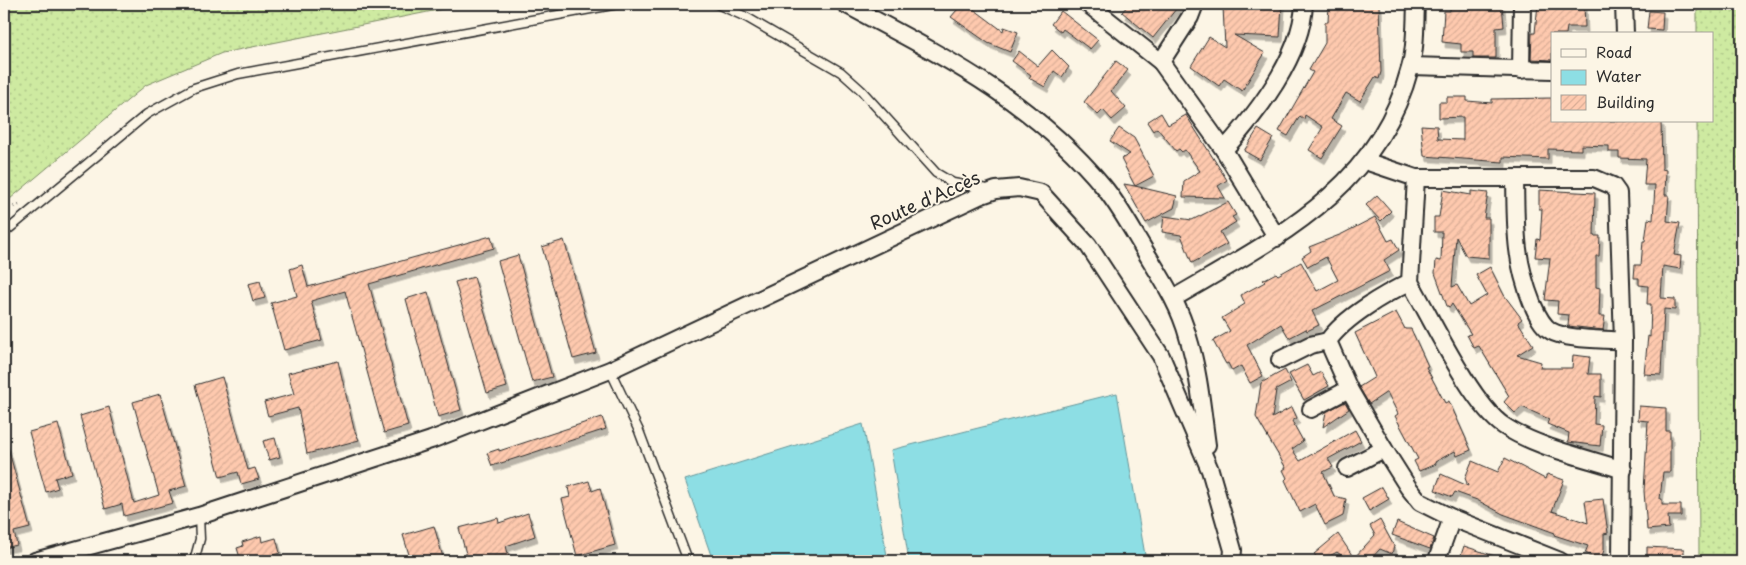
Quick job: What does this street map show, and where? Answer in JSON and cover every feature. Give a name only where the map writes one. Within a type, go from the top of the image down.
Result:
[{"type":"street","points":[[845,4],[977,76],[1034,116],[1076,155],[1105,187],[1174,298],[1188,337],[1199,384],[1210,470]]},
{"type":"street","points":[[1088,4],[1161,62],[1224,150],[1277,238]]},
{"type":"street","points":[[1161,62],[1190,16],[1195,4]]},
{"type":"street","points":[[1224,150],[1248,124],[1294,52],[1303,19],[1304,4]]},
{"type":"street","points":[[1174,298],[1277,238],[1332,196],[1364,161],[1382,135],[1402,95],[1411,66],[1416,4]]},
{"type":"street","points":[[1521,70],[1522,4]]},
{"type":"street","points":[[1624,4],[1625,32]]},
{"type":"street","points":[[1411,66],[1551,70]]},
{"type":"street","points":[[1364,161],[1416,178],[1594,178],[1613,186],[1618,193],[1623,341],[1621,561]]},
{"type":"street","points":[[1416,178],[1410,282],[1473,391],[1491,415],[1504,426],[1526,438],[1623,470]]},
{"type":"street","points":[[1515,178],[1517,249],[1521,275],[1536,314],[1546,327],[1558,334],[1623,341]]},
{"type":"street","name":"Route d'Accès","points":[[35,561],[199,516],[431,440],[610,370],[979,196],[996,190],[1019,188],[1041,193],[1088,245],[1162,356],[1210,470],[1233,550],[1232,561]]},
{"type":"street","points":[[1280,360],[1310,345],[1328,341],[1336,330],[1394,290],[1410,282]]},
{"type":"street","points":[[1328,341],[1349,389],[1384,449],[1420,502],[1452,518],[1560,561]]},
{"type":"street","points":[[1311,409],[1349,389]]},
{"type":"street","points":[[1347,468],[1384,449]]},
{"type":"street","points":[[1437,560],[1452,518]]},
{"type":"lane","points":[[4,233],[147,114],[194,88],[238,74],[618,4]]},
{"type":"lane","points":[[717,4],[746,17],[841,72],[861,90],[936,173],[953,183],[996,190]]},
{"type":"lane","points":[[610,370],[638,431],[688,561]]},
{"type":"lane","points":[[194,561],[200,539],[199,516]]},
{"type":"green space","points":[[4,4],[468,4],[222,53],[146,85],[4,204]]},
{"type":"green space","points":[[1697,4],[1742,4],[1742,561],[1699,561],[1697,122],[1714,122],[1714,32],[1697,32]]},
{"type":"water","points":[[1117,393],[1146,561],[909,561],[891,450]]},
{"type":"water","points":[[863,424],[888,561],[713,561],[685,480]]},
{"type":"building","points":[[962,4],[967,4],[1003,31],[1004,27],[1018,32],[1010,52],[988,43],[951,17]]},
{"type":"building","points":[[1129,4],[1180,4],[1153,38],[1122,12]]},
{"type":"building","points":[[1247,4],[1282,4],[1280,37],[1234,35],[1265,53],[1242,91],[1224,79],[1219,86],[1191,66],[1209,37],[1225,47],[1223,7],[1247,6]]},
{"type":"building","points":[[1329,4],[1379,4],[1381,72],[1379,79],[1375,77],[1360,101],[1346,93],[1331,119],[1342,126],[1322,158],[1309,150],[1323,127],[1305,115],[1304,119],[1300,116],[1288,136],[1279,131],[1313,72],[1309,70],[1325,43],[1325,22],[1328,22]]},
{"type":"building","points":[[1450,4],[1502,4],[1504,27],[1496,28],[1496,58],[1473,58],[1473,52],[1461,52],[1461,44],[1442,42],[1444,11],[1450,11]]},
{"type":"building","points":[[1538,4],[1584,4],[1585,27],[1567,27],[1566,32],[1551,32],[1551,60],[1531,59],[1532,33],[1535,33]]},
{"type":"building","points":[[1061,11],[1098,40],[1090,49],[1063,29],[1061,32],[1051,24]]},
{"type":"building","points":[[1649,11],[1663,12],[1662,30],[1647,29]]},
{"type":"building","points":[[1052,50],[1069,67],[1062,77],[1054,71],[1045,87],[1029,78],[1031,75],[1012,61],[1019,51],[1038,66]]},
{"type":"building","points":[[1116,61],[1128,70],[1111,91],[1126,108],[1112,120],[1103,110],[1098,115],[1084,102]]},
{"type":"building","points":[[1447,97],[1467,97],[1467,101],[1492,103],[1492,99],[1551,98],[1551,122],[1661,122],[1662,169],[1666,170],[1665,195],[1669,195],[1667,221],[1680,223],[1674,255],[1681,256],[1680,269],[1663,266],[1661,298],[1675,299],[1675,310],[1664,309],[1661,375],[1644,374],[1648,336],[1650,337],[1651,304],[1647,304],[1648,286],[1639,285],[1639,278],[1634,278],[1635,265],[1641,265],[1643,241],[1645,241],[1648,219],[1653,220],[1655,185],[1644,185],[1646,159],[1619,158],[1619,152],[1609,152],[1609,146],[1581,145],[1581,150],[1548,149],[1548,159],[1503,157],[1503,162],[1424,156],[1421,125],[1437,126],[1438,139],[1463,140],[1463,117],[1439,118],[1439,102],[1447,102]]},
{"type":"building","points":[[1161,113],[1168,125],[1186,115],[1227,180],[1218,186],[1225,198],[1183,197],[1184,181],[1200,171],[1185,150],[1182,152],[1179,149],[1176,151],[1157,128],[1153,131],[1147,122]]},
{"type":"building","points":[[1119,128],[1134,138],[1154,176],[1135,186],[1121,159],[1130,154],[1110,141]]},
{"type":"building","points":[[1258,129],[1273,138],[1260,160],[1244,151]]},
{"type":"building","points":[[1124,184],[1177,196],[1174,208],[1146,223]]},
{"type":"building","points":[[1443,190],[1471,195],[1471,191],[1488,193],[1484,218],[1489,218],[1489,258],[1466,256],[1456,237],[1452,287],[1457,285],[1469,306],[1487,295],[1476,275],[1490,267],[1504,295],[1522,319],[1518,322],[1533,345],[1517,355],[1541,362],[1540,368],[1572,368],[1573,355],[1590,357],[1588,374],[1601,374],[1601,397],[1595,396],[1594,424],[1602,425],[1600,446],[1568,442],[1569,433],[1547,424],[1549,419],[1522,407],[1515,413],[1504,402],[1509,396],[1479,346],[1474,348],[1467,335],[1471,334],[1452,304],[1450,307],[1447,306],[1435,273],[1436,260],[1441,261],[1442,232],[1434,232],[1434,217],[1439,217]]},
{"type":"building","points":[[1539,190],[1595,193],[1594,236],[1600,236],[1599,256],[1596,256],[1596,287],[1600,288],[1599,316],[1605,316],[1603,330],[1568,326],[1569,315],[1557,314],[1558,301],[1545,300],[1550,258],[1535,257],[1537,239],[1540,240],[1542,209],[1539,209]]},
{"type":"building","points":[[1377,195],[1391,211],[1381,221],[1366,205]]},
{"type":"building","points":[[1228,202],[1236,215],[1232,217],[1236,222],[1220,232],[1227,244],[1192,263],[1181,235],[1162,232],[1164,216],[1192,220]]},
{"type":"building","points":[[1375,217],[1388,241],[1393,239],[1399,250],[1384,260],[1390,271],[1312,311],[1319,325],[1289,338],[1281,324],[1247,345],[1263,376],[1250,383],[1241,366],[1232,371],[1213,341],[1230,331],[1222,318],[1245,304],[1241,295],[1265,282],[1263,280],[1276,273],[1278,275],[1301,262],[1317,291],[1338,280],[1326,257],[1308,267],[1302,257],[1311,251],[1309,247],[1342,234]]},
{"type":"building","points":[[491,236],[494,248],[369,284],[408,426],[384,433],[345,291],[311,301],[322,340],[284,350],[271,303],[297,296],[290,269],[302,265],[308,287]]},
{"type":"building","points":[[564,240],[596,353],[573,359],[542,247]]},
{"type":"building","points":[[518,255],[552,377],[532,382],[498,261]]},
{"type":"building","points":[[474,277],[507,387],[487,393],[455,282]]},
{"type":"building","points":[[260,281],[265,298],[253,301],[248,284]]},
{"type":"building","points":[[428,292],[461,410],[438,417],[406,299]]},
{"type":"building","points":[[1396,312],[1405,329],[1411,329],[1428,366],[1426,367],[1445,403],[1449,401],[1471,450],[1457,456],[1455,451],[1435,462],[1436,464],[1419,471],[1414,461],[1418,459],[1395,416],[1398,414],[1387,392],[1369,404],[1359,387],[1375,377],[1355,333]]},
{"type":"building","points":[[338,361],[354,429],[359,440],[307,454],[298,408],[268,416],[264,402],[294,394],[288,373]]},
{"type":"building","points":[[1307,365],[1313,376],[1321,372],[1329,386],[1304,400],[1289,374]]},
{"type":"building","points":[[1285,370],[1291,382],[1276,390],[1272,418],[1292,407],[1297,418],[1292,421],[1303,441],[1292,449],[1300,461],[1355,430],[1361,441],[1328,459],[1333,467],[1323,472],[1334,496],[1346,499],[1343,516],[1325,525],[1315,504],[1300,512],[1285,480],[1287,478],[1283,470],[1286,468],[1256,417],[1261,383]]},
{"type":"building","points":[[222,377],[248,470],[255,468],[259,479],[241,484],[238,472],[220,477],[195,385]]},
{"type":"building","points":[[160,394],[186,486],[169,491],[173,503],[124,516],[122,504],[105,509],[80,416],[109,407],[134,503],[159,495],[133,402]]},
{"type":"building","points":[[1345,402],[1349,409],[1323,427],[1326,412]]},
{"type":"building","points":[[1639,406],[1666,408],[1666,431],[1670,431],[1670,472],[1663,472],[1660,499],[1662,499],[1662,505],[1681,505],[1681,516],[1668,516],[1669,528],[1647,530],[1644,491],[1648,421],[1638,420]]},
{"type":"building","points":[[602,417],[606,429],[492,466],[487,453],[499,449],[499,451]]},
{"type":"building","points":[[58,424],[72,473],[55,478],[58,488],[46,492],[29,432]]},
{"type":"building","points":[[275,438],[280,457],[269,460],[263,441]]},
{"type":"building","points":[[4,444],[7,444],[30,528],[14,532],[17,545],[4,548]]},
{"type":"building","points":[[1505,458],[1545,479],[1547,474],[1564,480],[1552,511],[1588,523],[1585,501],[1603,499],[1608,533],[1604,534],[1604,550],[1601,559],[1585,553],[1588,546],[1554,535],[1555,533],[1503,514],[1477,500],[1455,492],[1452,497],[1435,490],[1441,474],[1468,486],[1465,478],[1472,461],[1498,472]]},
{"type":"building","points":[[589,481],[592,491],[600,488],[615,545],[577,556],[562,499],[570,497],[568,487]]},
{"type":"building","points":[[1382,487],[1389,499],[1369,511],[1362,498]]},
{"type":"building","points":[[528,513],[535,536],[506,546],[510,561],[468,561],[459,528],[498,518],[499,523]]},
{"type":"building","points":[[1380,520],[1394,546],[1392,554],[1380,549],[1369,561],[1349,561],[1337,552],[1320,561],[1314,554],[1338,534],[1354,558],[1375,535],[1370,526]]},
{"type":"building","points":[[1397,522],[1434,538],[1430,549],[1392,535]]},
{"type":"building","points":[[434,526],[444,561],[411,561],[403,535]]},
{"type":"building","points":[[261,536],[262,542],[276,538],[280,553],[260,561],[241,561],[237,548],[243,546],[242,542]]},
{"type":"building","points":[[1464,546],[1504,559],[1503,561],[1459,561]]},
{"type":"building","points":[[1647,547],[1684,549],[1684,561],[1647,561]]}]
